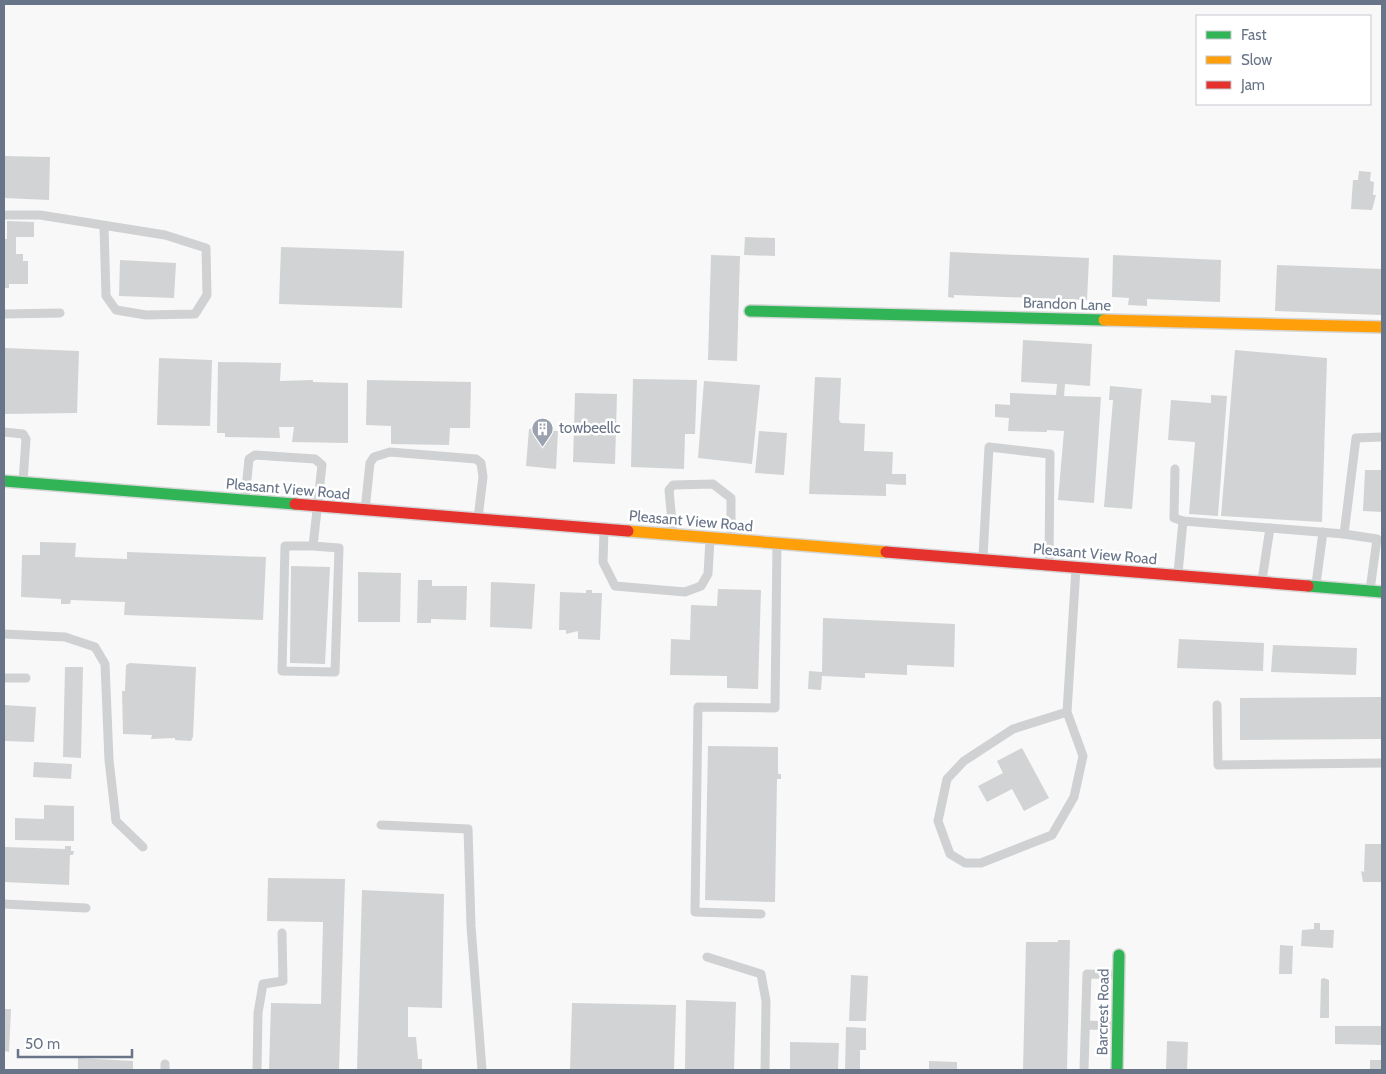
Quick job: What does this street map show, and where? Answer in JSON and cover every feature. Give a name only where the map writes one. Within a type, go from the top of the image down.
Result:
[{"type":"main road","name":"Brandon Lane","points":[[750,311],[1382,327]]},
{"type":"main road","name":"Pleasant View Road","points":[[4,481],[1378,592]]},
{"type":"main road","name":"Barcrest Road","points":[[1117,1070],[1120,955]]},
{"type":"lane","points":[[4,215],[40,215],[165,235],[206,248],[207,295],[195,314],[146,315],[116,310],[106,296],[104,226]]},
{"type":"lane","points":[[4,314],[60,314]]},
{"type":"lane","points":[[4,432],[23,434],[26,439],[23,482]]},
{"type":"lane","points":[[1344,534],[1356,438],[1382,437]]},
{"type":"lane","points":[[983,560],[989,447],[1050,454],[1049,566]]},
{"type":"lane","points":[[365,510],[370,464],[374,457],[390,452],[476,460],[481,463],[483,477],[478,519]]},
{"type":"lane","points":[[245,500],[249,459],[255,455],[315,459],[322,465],[313,546]]},
{"type":"lane","points":[[1176,469],[1174,518],[1182,521],[1323,532],[1380,539],[1378,592]]},
{"type":"lane","points":[[673,535],[668,490],[673,485],[713,484],[731,498],[731,540]]},
{"type":"lane","points":[[1178,576],[1182,521]]},
{"type":"lane","points":[[1262,583],[1270,528]]},
{"type":"lane","points":[[604,529],[603,562],[615,586],[624,587],[685,592],[701,586],[708,574],[710,538]]},
{"type":"lane","points":[[1316,587],[1323,532]]},
{"type":"lane","points":[[761,914],[695,912],[698,706],[775,708],[777,544]]},
{"type":"lane","points":[[285,546],[313,546],[339,548],[335,672],[282,671],[285,546]]},
{"type":"lane","points":[[1067,712],[1014,729],[964,761],[947,779],[938,822],[950,854],[965,863],[981,863],[1052,835],[1074,797],[1083,756],[1067,712],[1076,568]]},
{"type":"lane","points":[[4,634],[64,637],[95,647],[105,664],[108,760],[116,821],[142,847]]},
{"type":"lane","points":[[4,678],[26,678]]},
{"type":"lane","points":[[1217,705],[1218,765],[1382,763]]},
{"type":"lane","points":[[381,826],[468,829],[471,926],[482,1070]]},
{"type":"lane","points":[[4,904],[86,908]]},
{"type":"lane","points":[[258,1070],[258,1013],[263,984],[283,981],[282,933]]},
{"type":"lane","points":[[707,957],[762,974],[766,1001],[765,1070]]},
{"type":"lane","points":[[1084,1070],[1087,974],[1119,975]]},
{"type":"lane","points":[[1086,1025],[1118,1026]]},
{"type":"building","points":[[4,156],[50,157],[49,200],[4,198]]},
{"type":"building","points":[[1359,171],[1371,172],[1370,181],[1374,182],[1373,195],[1376,195],[1372,210],[1351,209],[1353,180],[1358,180]]},
{"type":"building","points":[[7,221],[34,222],[34,237],[16,237],[16,254],[23,254],[23,261],[28,261],[28,284],[9,284],[9,288],[4,288],[4,239],[7,239]]},
{"type":"building","points":[[745,237],[775,238],[775,256],[744,255]]},
{"type":"building","points":[[281,247],[404,251],[402,308],[279,304]]},
{"type":"building","points":[[950,252],[1089,258],[1087,300],[954,295],[954,298],[948,297]]},
{"type":"building","points":[[711,255],[740,256],[737,361],[708,360]]},
{"type":"building","points":[[1113,255],[1221,260],[1220,302],[1147,299],[1147,306],[1128,305],[1129,298],[1112,297]]},
{"type":"building","points":[[120,260],[176,263],[174,298],[119,296]]},
{"type":"building","points":[[1277,265],[1382,269],[1382,315],[1275,311]]},
{"type":"building","points":[[1023,340],[1092,344],[1090,386],[1065,384],[1064,396],[1101,397],[1094,503],[1058,500],[1064,431],[1008,431],[1009,418],[995,417],[995,404],[1010,405],[1010,393],[1056,395],[1057,384],[1021,382]]},
{"type":"building","points":[[5,348],[79,351],[77,413],[4,414]]},
{"type":"building","points":[[1235,350],[1327,358],[1322,522],[1221,516]]},
{"type":"building","points":[[159,358],[212,360],[210,426],[157,425]]},
{"type":"building","points":[[218,362],[281,363],[280,381],[313,380],[313,382],[348,383],[348,443],[292,442],[294,427],[279,427],[280,438],[225,437],[225,433],[217,433]]},
{"type":"building","points":[[815,377],[841,378],[839,420],[841,423],[865,424],[864,451],[893,452],[892,474],[906,474],[906,485],[886,484],[886,496],[809,494]]},
{"type":"building","points":[[633,379],[697,380],[695,434],[685,434],[684,469],[631,467]]},
{"type":"building","points":[[367,380],[471,382],[470,428],[450,428],[449,445],[391,444],[391,426],[366,425]]},
{"type":"building","points":[[704,381],[760,385],[752,464],[698,458]]},
{"type":"building","points":[[1110,386],[1142,389],[1132,509],[1104,507],[1113,400],[1109,400]]},
{"type":"building","points":[[575,393],[617,394],[615,464],[573,462]]},
{"type":"building","points":[[1211,395],[1227,396],[1218,516],[1189,514],[1195,442],[1168,440],[1171,400],[1211,403]]},
{"type":"building","name":"towbeellc","points":[[529,429],[558,431],[556,469],[526,466]]},
{"type":"building","points":[[759,431],[787,433],[784,475],[755,473]]},
{"type":"building","points":[[1365,470],[1382,470],[1382,512],[1363,511]]},
{"type":"building","points":[[40,542],[76,543],[75,557],[127,559],[127,552],[266,557],[263,620],[124,615],[125,602],[71,600],[70,604],[61,604],[61,599],[21,597],[22,555],[40,555]]},
{"type":"building","points":[[291,566],[330,567],[325,664],[290,663]]},
{"type":"building","points":[[358,572],[401,573],[400,622],[358,622]]},
{"type":"building","points":[[418,580],[432,580],[432,586],[467,586],[466,620],[431,619],[431,623],[417,623]]},
{"type":"building","points":[[491,582],[535,584],[532,629],[490,627]]},
{"type":"building","points":[[718,589],[761,590],[758,689],[727,688],[727,676],[670,675],[671,639],[690,640],[691,605],[717,606]]},
{"type":"building","points":[[586,590],[592,590],[592,593],[602,593],[600,640],[578,639],[578,631],[566,634],[566,630],[559,630],[560,592],[586,593]]},
{"type":"building","points":[[823,618],[955,624],[954,667],[907,665],[907,675],[865,673],[865,678],[822,676],[821,690],[808,689],[809,671],[822,672]]},
{"type":"building","points":[[1179,639],[1264,643],[1263,671],[1177,668]]},
{"type":"building","points":[[1273,645],[1357,648],[1356,675],[1271,672]]},
{"type":"building","points":[[130,663],[196,667],[193,737],[191,741],[175,740],[175,738],[151,739],[152,735],[123,734],[122,691],[125,691],[126,665]]},
{"type":"building","points":[[65,667],[83,667],[81,758],[63,757]]},
{"type":"building","points":[[1382,697],[1382,739],[1240,740],[1240,698]]},
{"type":"building","points":[[4,705],[36,707],[34,742],[4,741]]},
{"type":"building","points":[[708,746],[778,747],[778,774],[781,774],[781,779],[777,779],[775,902],[705,900]]},
{"type":"building","points":[[1022,748],[1049,798],[1024,811],[1012,789],[987,802],[978,786],[1003,773],[997,761]]},
{"type":"building","points":[[34,762],[72,764],[71,779],[33,777]]},
{"type":"building","points":[[44,805],[74,806],[74,841],[15,840],[15,818],[44,819]]},
{"type":"building","points":[[1365,844],[1382,844],[1382,882],[1363,882],[1361,871],[1364,872]]},
{"type":"building","points":[[65,846],[71,846],[71,851],[74,851],[73,855],[70,855],[69,885],[4,882],[4,847],[65,849]]},
{"type":"building","points":[[268,878],[345,879],[339,1070],[269,1070],[271,1003],[321,1004],[323,922],[267,921]]},
{"type":"building","points":[[362,890],[444,894],[442,1008],[408,1007],[408,1037],[416,1037],[418,1059],[422,1059],[422,1070],[357,1070]]},
{"type":"building","points":[[1314,923],[1320,923],[1320,930],[1334,930],[1333,948],[1301,946],[1302,930],[1314,929]]},
{"type":"building","points":[[1058,940],[1070,940],[1067,1070],[1023,1070],[1026,942],[1058,942]]},
{"type":"building","points":[[1280,945],[1293,946],[1292,974],[1279,974]]},
{"type":"building","points":[[851,975],[868,976],[866,1021],[849,1021]]},
{"type":"building","points":[[1321,979],[1329,980],[1329,1018],[1320,1018]]},
{"type":"building","points":[[686,1000],[736,1002],[734,1070],[685,1070]]},
{"type":"building","points":[[572,1003],[676,1005],[674,1070],[570,1070]]},
{"type":"building","points":[[4,1009],[11,1009],[9,1052],[4,1051]]},
{"type":"building","points":[[1335,1026],[1382,1026],[1382,1045],[1335,1044]]},
{"type":"building","points":[[846,1027],[866,1028],[866,1050],[860,1050],[860,1070],[845,1070]]},
{"type":"building","points":[[1167,1041],[1188,1042],[1187,1070],[1166,1070]]},
{"type":"building","points":[[790,1042],[839,1043],[838,1070],[790,1070]]},
{"type":"building","points":[[78,1058],[133,1061],[133,1070],[78,1070]]},
{"type":"building","points":[[1370,1060],[1382,1060],[1382,1070],[1370,1070]]},
{"type":"building","points":[[929,1061],[957,1062],[957,1070],[929,1070]]},
{"type":"traffic: fast","points":[[750,311],[1104,320]]},
{"type":"traffic: fast","points":[[4,481],[295,504]]},
{"type":"traffic: fast","points":[[1308,586],[1382,592]]},
{"type":"traffic: fast","points":[[1117,1070],[1119,955]]},
{"type":"traffic: slow","points":[[1104,320],[1382,327]]},
{"type":"traffic: slow","points":[[628,531],[886,552]]},
{"type":"traffic: jam","points":[[295,504],[628,531]]},
{"type":"traffic: jam","points":[[886,552],[1308,586]]},
{"type":"place","name":"towbeellc","points":[[543,447]]}]
